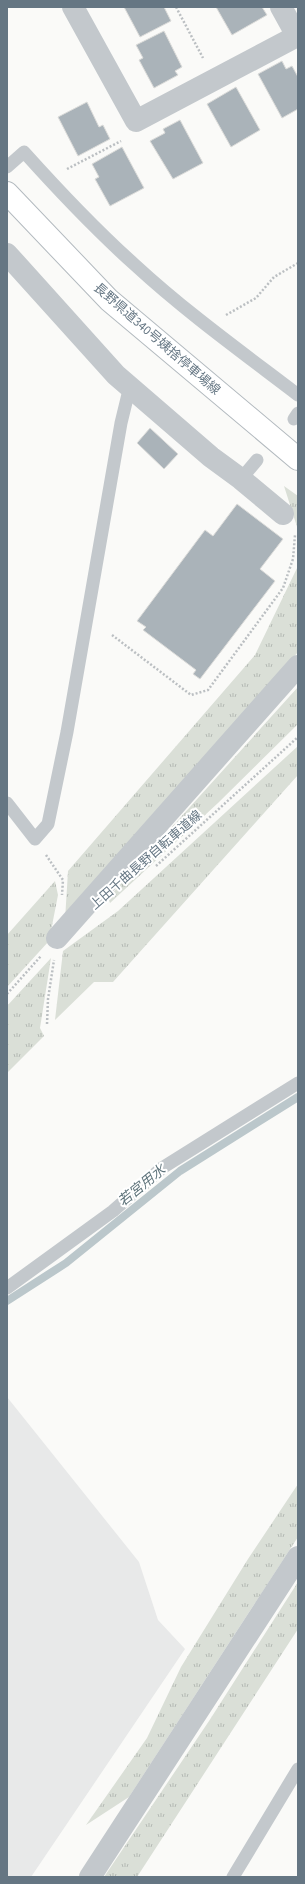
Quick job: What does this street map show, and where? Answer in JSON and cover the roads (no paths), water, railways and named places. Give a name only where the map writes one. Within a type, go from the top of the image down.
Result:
[{"type":"main road","name":"長野県道340号姨捨停車場線","points":[[7,193],[109,300],[298,459]]},
{"type":"street","points":[[73,7],[136,121],[297,36],[281,7]]},
{"type":"street","points":[[7,254],[116,375],[211,457],[241,479],[283,514]]},
{"type":"street","points":[[57,938],[298,666]]},
{"type":"street","points":[[90,1877],[298,1557]]},
{"type":"lane","points":[[7,167],[24,152],[48,179],[135,265],[207,325],[298,395]]},
{"type":"lane","points":[[7,802],[35,839],[48,824],[67,732],[122,423],[130,386]]},
{"type":"lane","points":[[241,479],[257,460]]},
{"type":"lane","points":[[7,1288],[113,1211],[162,1168],[298,1083]]},
{"type":"lane","points":[[232,1877],[298,1769]]},
{"type":"waterway","name":"若宮用水","points":[[7,1301],[66,1263],[180,1171],[298,1097]]}]
